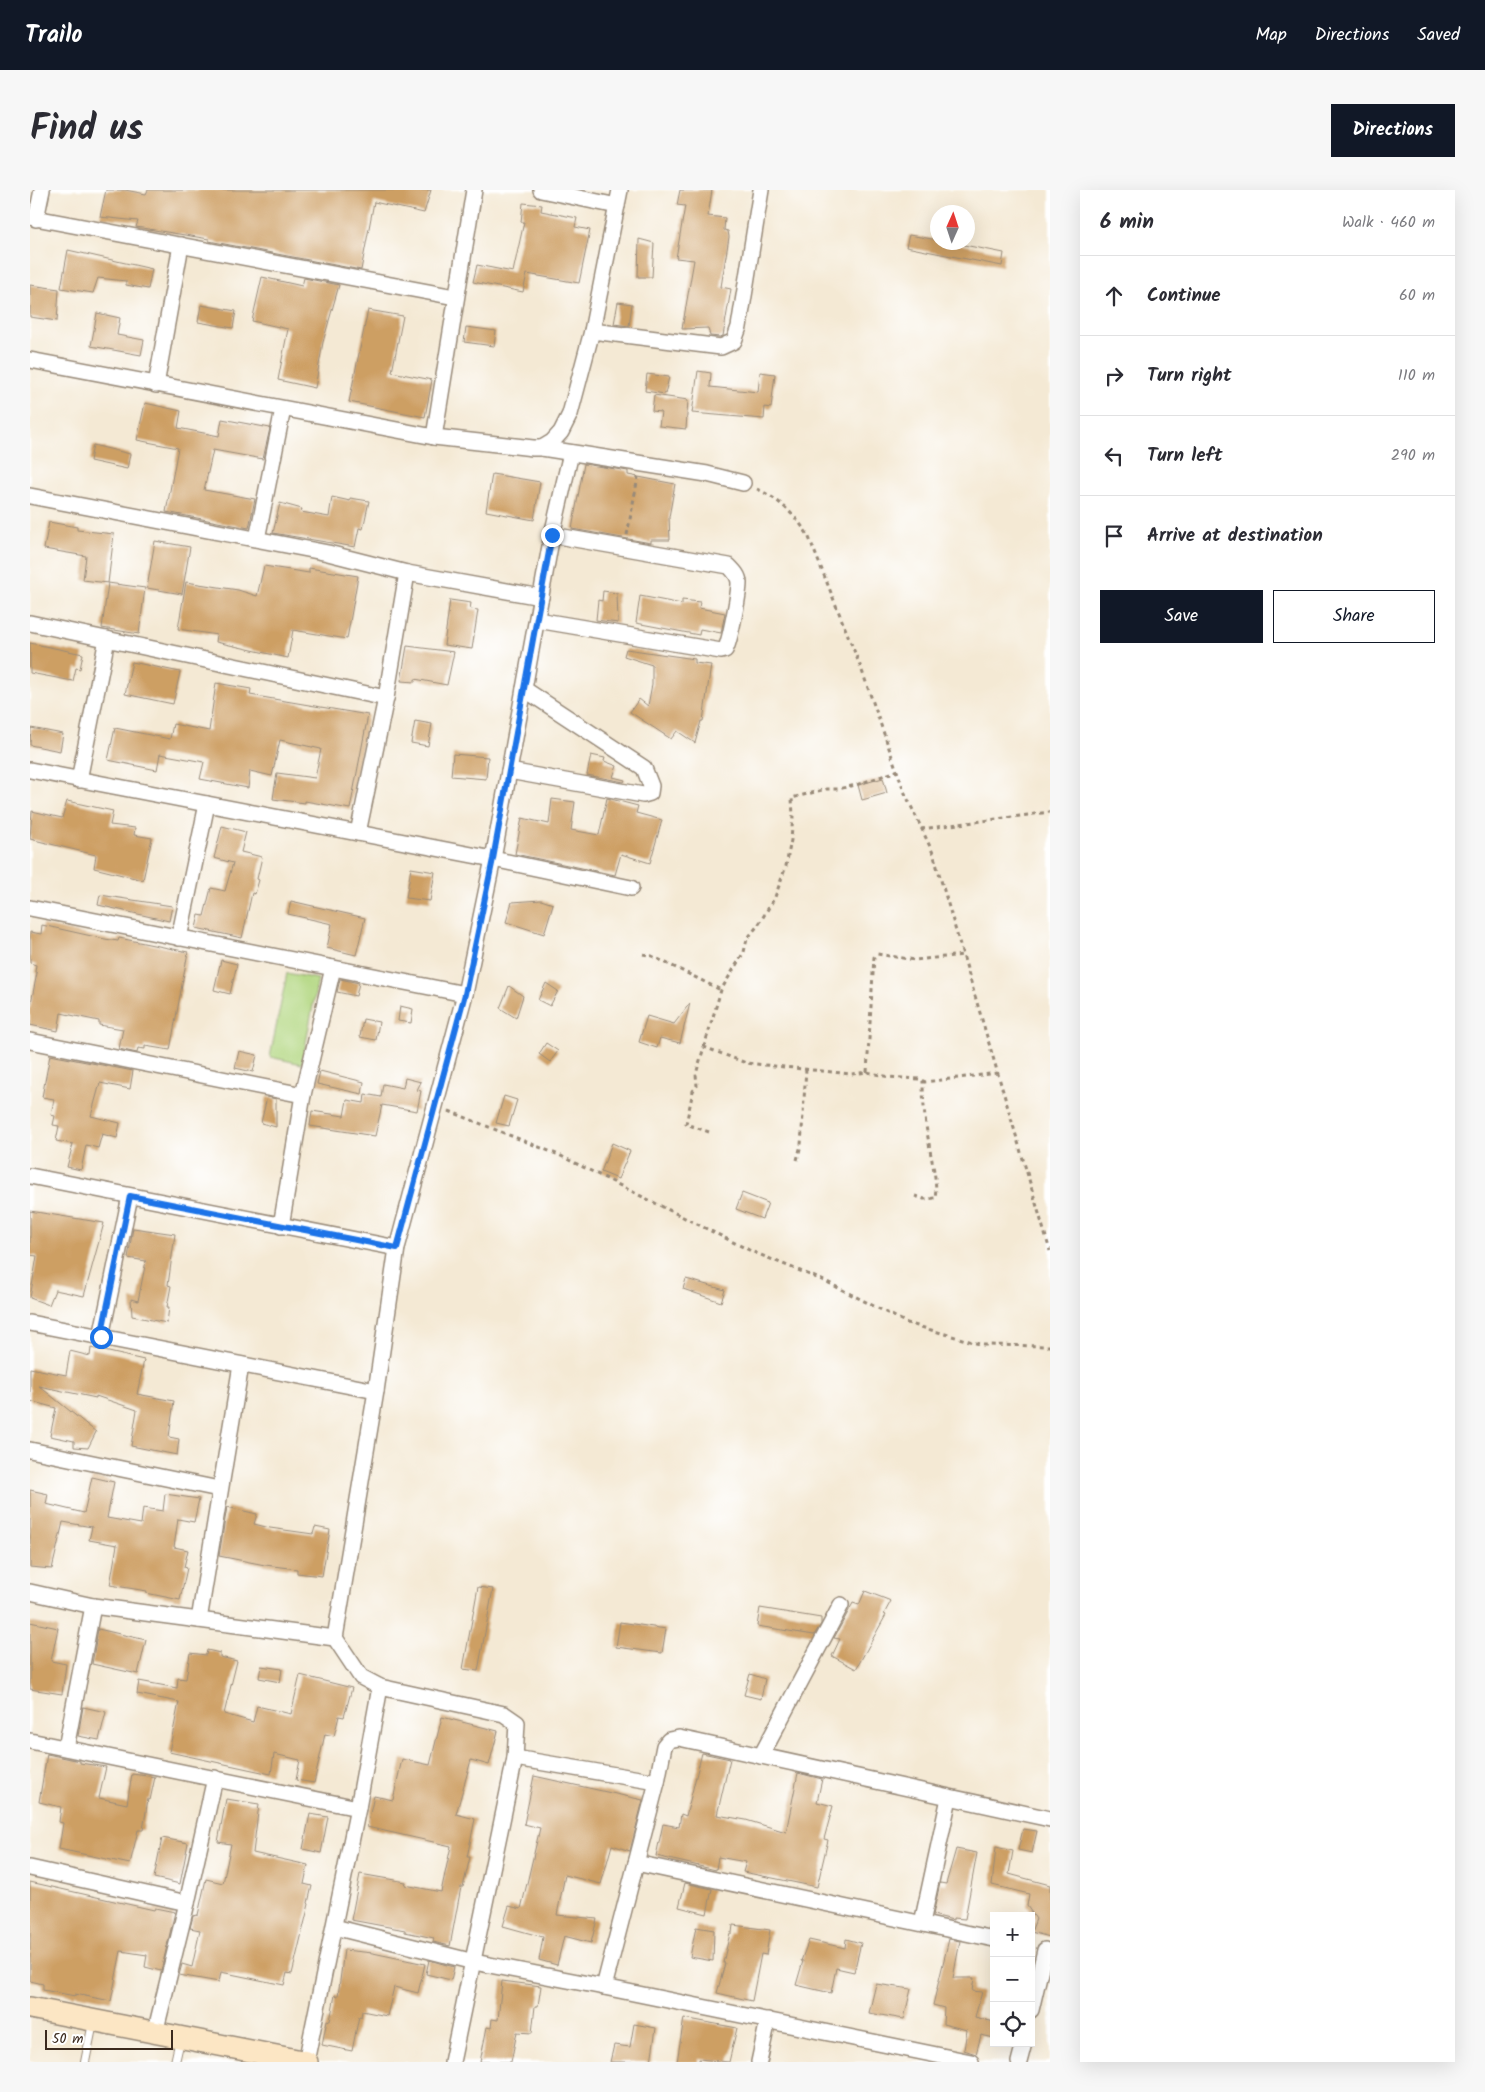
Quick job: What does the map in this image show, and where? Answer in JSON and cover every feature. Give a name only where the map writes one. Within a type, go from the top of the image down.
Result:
[{"type":"main road","points":[[30,2008],[278,2059],[306,2062]]},
{"type":"street","points":[[42,190],[33,218],[455,296]]},
{"type":"street","points":[[434,437],[455,296],[474,190]]},
{"type":"street","points":[[542,190],[617,206]]},
{"type":"street","points":[[542,448],[552,442],[561,432],[570,414],[592,331],[620,190]]},
{"type":"street","points":[[592,331],[721,346],[734,341],[739,327],[761,190]]},
{"type":"street","points":[[156,385],[182,245]]},
{"type":"street","points":[[30,360],[434,437],[542,448],[707,474],[742,483]]},
{"type":"street","points":[[257,539],[283,409]]},
{"type":"street","points":[[452,2062],[515,1758],[517,1723],[504,1714],[380,1687],[361,1676],[335,1638],[376,1391],[397,1248],[465,994],[493,859],[552,535],[571,453]]},
{"type":"street","points":[[30,496],[328,553],[407,573],[541,597]]},
{"type":"street","points":[[537,620],[725,650],[729,640],[739,582],[734,571],[729,566],[552,535]]},
{"type":"street","points":[[358,833],[386,698],[407,573]]},
{"type":"street","points":[[30,622],[386,698]]},
{"type":"street","points":[[79,780],[107,639]]},
{"type":"street","points":[[509,772],[643,795],[650,793],[651,786],[644,768],[524,689]]},
{"type":"street","points":[[30,770],[493,859],[631,888]]},
{"type":"street","points":[[179,938],[207,804]]},
{"type":"street","points":[[30,908],[465,994]]},
{"type":"street","points":[[281,1226],[303,1095],[333,968]]},
{"type":"street","points":[[30,1041],[303,1095]]},
{"type":"street","points":[[30,1176],[397,1248]]},
{"type":"street","points":[[101,1337],[130,1196]]},
{"type":"street","points":[[30,1323],[376,1391]]},
{"type":"street","points":[[198,1620],[241,1365]]},
{"type":"street","points":[[30,1450],[219,1489]]},
{"type":"street","points":[[30,1592],[93,1606],[335,1638]]},
{"type":"street","points":[[761,1756],[841,1605]]},
{"type":"street","points":[[66,1748],[93,1606]]},
{"type":"street","points":[[306,2062],[358,1808],[380,1687]]},
{"type":"street","points":[[604,1987],[657,1782],[664,1746],[669,1740],[679,1738],[1050,1819]]},
{"type":"street","points":[[30,1741],[358,1808]]},
{"type":"street","points":[[515,1758],[657,1782]]},
{"type":"street","points":[[155,2033],[215,1778]]},
{"type":"street","points":[[922,1923],[949,1798]]},
{"type":"street","points":[[636,1862],[990,1938]]},
{"type":"street","points":[[30,1868],[187,1903]]},
{"type":"street","points":[[334,1927],[474,1962],[971,2062]]},
{"type":"street","points":[[1032,2002],[1042,1950]]},
{"type":"street","points":[[759,2062],[768,2020]]},
{"type":"street","points":[[1019,2062],[1023,2047]]},
{"type":"lane","points":[[85,2062],[93,2021]]},
{"type":"lane","points":[[175,2062],[181,2038]]},
{"type":"path","points":[[624,548],[640,463]]},
{"type":"path","points":[[742,483],[770,495],[796,518],[808,535],[861,668],[904,791],[933,853],[1050,1251]]},
{"type":"path","points":[[709,1132],[686,1124],[693,1091],[697,1086],[696,1074],[721,990],[744,952],[747,938],[775,897],[786,866],[791,840],[792,798],[826,789],[838,789],[898,771]]},
{"type":"path","points":[[921,829],[1050,812]]},
{"type":"path","points":[[643,954],[652,956],[721,990]]},
{"type":"path","points":[[867,1072],[874,957],[876,954],[915,960],[963,955]]},
{"type":"path","points":[[704,1047],[746,1063],[850,1074],[867,1072],[925,1082],[998,1073]]},
{"type":"path","points":[[797,1160],[801,1145],[806,1070]]},
{"type":"path","points":[[915,1196],[924,1199],[935,1198],[936,1194],[936,1177],[929,1146],[922,1080]]},
{"type":"path","points":[[435,1105],[559,1155],[751,1251],[827,1282],[907,1323],[983,1345],[1050,1346]]},
{"type":"green space","points":[[287,973],[318,979],[302,1064],[270,1057]]},
{"type":"building","points":[[106,190],[125,190],[146,194],[148,190],[431,190],[424,213],[374,202],[361,270],[209,241],[209,239],[136,227],[138,221],[100,217]]},
{"type":"building","points":[[680,190],[712,190],[708,216],[725,218],[724,230],[728,231],[729,237],[721,287],[731,289],[723,336],[720,337],[710,336],[708,328],[682,329],[694,260],[676,258],[685,206],[677,205]]},
{"type":"building","points":[[523,203],[542,205],[541,211],[577,218],[575,227],[590,230],[579,283],[527,274],[523,292],[473,282],[477,265],[513,272],[524,222],[521,222]]},
{"type":"building","points":[[909,235],[930,239],[930,250],[975,250],[975,247],[1004,253],[1002,266],[906,247]]},
{"type":"building","points":[[639,239],[654,243],[652,277],[638,277]]},
{"type":"building","points":[[68,250],[152,269],[148,289],[126,285],[126,281],[98,278],[93,293],[61,288]]},
{"type":"building","points":[[262,277],[302,286],[304,278],[339,285],[323,342],[315,388],[278,380],[288,329],[252,321]]},
{"type":"building","points":[[30,285],[59,289],[57,321],[30,317]]},
{"type":"building","points":[[618,302],[632,304],[629,326],[614,324]]},
{"type":"building","points":[[201,305],[236,311],[233,328],[198,322]]},
{"type":"building","points":[[368,310],[403,316],[392,372],[432,380],[425,417],[349,402]]},
{"type":"building","points":[[97,313],[120,318],[117,335],[144,340],[141,355],[91,346]]},
{"type":"building","points":[[466,327],[496,331],[494,346],[464,342]]},
{"type":"building","points":[[698,371],[711,373],[710,387],[758,392],[760,372],[775,374],[771,408],[765,407],[764,419],[692,413]]},
{"type":"building","points":[[647,374],[669,377],[665,394],[645,391]]},
{"type":"building","points":[[654,395],[688,400],[686,429],[659,426],[661,412],[652,411]]},
{"type":"building","points":[[145,403],[181,411],[178,428],[219,436],[222,419],[270,428],[263,459],[213,450],[204,490],[255,499],[249,528],[166,512],[178,448],[137,440]]},
{"type":"building","points":[[93,445],[130,454],[127,469],[90,461]]},
{"type":"building","points":[[584,464],[628,471],[628,475],[675,484],[669,517],[670,540],[651,540],[651,543],[572,529]]},
{"type":"building","points":[[492,474],[540,482],[534,520],[486,511]]},
{"type":"building","points":[[332,497],[350,501],[350,498],[369,501],[363,529],[359,528],[355,547],[273,533],[280,503],[302,509],[301,512],[329,517]]},
{"type":"building","points":[[49,522],[77,527],[77,530],[114,534],[108,583],[83,580],[86,556],[44,549]]},
{"type":"building","points":[[155,541],[190,547],[182,594],[147,588]]},
{"type":"building","points":[[264,566],[309,573],[309,568],[358,576],[347,639],[293,630],[288,658],[216,642],[217,635],[178,629],[186,582],[238,590],[257,596]]},
{"type":"building","points":[[108,583],[145,588],[139,634],[102,628]]},
{"type":"building","points":[[603,591],[617,593],[618,623],[596,620],[598,600],[602,601]]},
{"type":"building","points":[[640,596],[682,604],[682,600],[700,602],[699,608],[725,613],[721,633],[700,629],[699,635],[636,623]]},
{"type":"building","points":[[450,600],[471,603],[470,609],[478,610],[472,649],[444,645]]},
{"type":"building","points":[[30,643],[83,654],[80,669],[76,668],[73,681],[30,673]]},
{"type":"building","points":[[407,646],[454,652],[447,685],[415,679],[415,682],[401,681]]},
{"type":"building","points":[[626,649],[695,659],[695,663],[711,665],[703,721],[701,721],[695,743],[677,731],[671,739],[630,712],[639,699],[648,706],[652,684],[652,665],[624,656]]},
{"type":"building","points":[[132,662],[180,672],[173,704],[125,694]]},
{"type":"building","points":[[216,683],[251,689],[250,695],[368,715],[350,809],[305,801],[305,803],[273,799],[277,773],[315,778],[321,749],[280,740],[272,776],[250,771],[248,788],[200,779],[204,762],[160,754],[157,770],[108,760],[115,728],[170,739],[173,724],[209,731]]},
{"type":"building","points":[[415,721],[432,724],[428,746],[411,743]]},
{"type":"building","points":[[31,728],[63,734],[60,751],[30,745]]},
{"type":"building","points":[[453,754],[488,757],[486,779],[451,776]]},
{"type":"building","points":[[591,755],[605,758],[604,761],[617,766],[613,777],[625,780],[624,782],[587,775]]},
{"type":"building","points":[[883,778],[887,793],[862,800],[858,785]]},
{"type":"building","points":[[607,798],[638,806],[636,813],[662,820],[650,863],[621,854],[615,875],[515,854],[522,818],[549,824],[552,799],[575,802],[571,830],[599,835]]},
{"type":"building","points":[[67,801],[113,811],[110,825],[135,828],[134,835],[152,838],[143,880],[94,868],[96,855],[30,839],[32,811],[62,818]]},
{"type":"building","points":[[222,826],[246,832],[241,852],[262,857],[257,879],[259,880],[255,894],[252,893],[242,938],[196,928],[199,915],[204,916],[211,888],[225,891],[233,863],[214,858]]},
{"type":"building","points":[[411,868],[435,872],[430,901],[406,898]]},
{"type":"building","points":[[100,895],[172,906],[169,921],[98,905]]},
{"type":"building","points":[[541,900],[553,904],[544,934],[506,922],[512,902]]},
{"type":"building","points":[[291,901],[365,918],[356,955],[327,948],[332,924],[288,914]]},
{"type":"building","points":[[42,925],[105,939],[118,941],[119,938],[188,952],[170,1050],[145,1046],[145,1049],[138,1048],[137,1053],[119,1049],[123,1029],[99,1025],[99,1021],[61,1013],[58,1031],[30,1025],[30,1008],[37,973],[35,972],[36,965],[30,963],[30,932],[41,934]]},
{"type":"building","points":[[221,960],[237,964],[230,994],[214,990]]},
{"type":"building","points":[[340,979],[359,983],[356,996],[337,992]]},
{"type":"building","points":[[546,983],[558,991],[550,1006],[538,1000]]},
{"type":"building","points":[[509,986],[523,996],[516,1018],[500,1008]]},
{"type":"building","points":[[690,1003],[680,1043],[660,1038],[657,1048],[639,1042],[647,1016],[674,1024]]},
{"type":"building","points":[[400,1006],[413,1009],[411,1023],[398,1021]]},
{"type":"building","points":[[363,1019],[379,1022],[376,1040],[360,1037]]},
{"type":"building","points":[[546,1043],[558,1051],[550,1062],[539,1054]]},
{"type":"building","points":[[239,1051],[257,1055],[253,1072],[235,1068]]},
{"type":"building","points":[[50,1055],[133,1071],[130,1089],[100,1083],[91,1116],[120,1123],[117,1138],[102,1134],[98,1148],[86,1145],[81,1170],[67,1167],[73,1144],[56,1141],[59,1126],[53,1125],[55,1116],[51,1115],[54,1099],[42,1097]]},
{"type":"building","points":[[320,1071],[364,1082],[362,1094],[317,1084]]},
{"type":"building","points":[[405,1078],[421,1082],[417,1090],[421,1091],[417,1111],[382,1105],[375,1136],[310,1126],[312,1111],[344,1116],[347,1100],[364,1103],[365,1094],[381,1097],[383,1084],[403,1088]]},
{"type":"building","points":[[504,1096],[517,1100],[509,1126],[496,1123]]},
{"type":"building","points":[[267,1097],[276,1099],[276,1127],[261,1123]]},
{"type":"building","points":[[612,1143],[630,1151],[618,1179],[601,1172]]},
{"type":"building","points":[[742,1193],[768,1203],[762,1219],[736,1209]]},
{"type":"building","points":[[30,1211],[104,1223],[84,1296],[55,1290],[49,1305],[30,1298],[37,1256],[30,1255]]},
{"type":"building","points":[[133,1228],[175,1234],[168,1285],[171,1286],[167,1307],[169,1307],[167,1323],[132,1316],[131,1299],[138,1301],[146,1261],[128,1258]]},
{"type":"building","points":[[686,1279],[725,1290],[721,1302],[683,1289]]},
{"type":"building","points":[[91,1348],[144,1360],[137,1394],[174,1401],[169,1437],[179,1439],[177,1455],[131,1446],[137,1410],[96,1396],[96,1398],[39,1386],[96,1432],[88,1448],[74,1447],[74,1441],[50,1436],[56,1408],[30,1401],[30,1368],[66,1375],[70,1351],[90,1356]]},
{"type":"building","points":[[92,1477],[114,1482],[107,1518],[141,1524],[143,1508],[163,1511],[165,1494],[199,1499],[194,1522],[178,1519],[174,1547],[188,1550],[184,1567],[187,1568],[180,1600],[146,1593],[147,1591],[110,1585],[117,1545],[89,1540],[92,1527],[63,1522],[52,1569],[30,1567],[30,1490],[48,1494],[46,1504],[84,1513]]},
{"type":"building","points":[[227,1507],[257,1514],[254,1524],[270,1528],[313,1534],[315,1527],[330,1530],[322,1576],[297,1573],[297,1569],[219,1556]]},
{"type":"building","points":[[478,1587],[493,1589],[478,1671],[463,1669]]},
{"type":"building","points":[[865,1591],[891,1601],[884,1614],[886,1615],[856,1669],[832,1656],[840,1639],[834,1638],[853,1603],[859,1605]]},
{"type":"building","points":[[760,1608],[821,1618],[821,1624],[814,1635],[757,1626]]},
{"type":"building","points":[[30,1622],[58,1628],[51,1661],[66,1664],[62,1694],[30,1689]]},
{"type":"building","points":[[620,1622],[666,1629],[662,1653],[616,1647]]},
{"type":"building","points":[[98,1629],[146,1640],[138,1674],[92,1664]]},
{"type":"building","points":[[207,1650],[220,1653],[220,1657],[237,1661],[224,1714],[253,1722],[257,1706],[291,1714],[300,1675],[352,1688],[344,1717],[339,1716],[334,1736],[325,1734],[314,1783],[296,1780],[300,1760],[274,1754],[271,1774],[169,1752],[179,1702],[137,1694],[139,1681],[177,1688],[178,1678],[186,1679],[190,1653],[206,1655]]},
{"type":"building","points":[[261,1666],[282,1669],[280,1682],[259,1678]]},
{"type":"building","points":[[750,1674],[765,1679],[761,1699],[744,1695]]},
{"type":"building","points":[[83,1707],[106,1712],[99,1740],[78,1736]]},
{"type":"building","points":[[442,1717],[498,1731],[489,1765],[471,1760],[456,1814],[475,1819],[467,1857],[470,1857],[463,1887],[461,1887],[450,1946],[433,1942],[434,1938],[405,1932],[405,1930],[351,1920],[360,1874],[406,1882],[405,1885],[441,1892],[451,1846],[367,1827],[374,1796],[393,1800],[402,1759],[430,1765]]},
{"type":"building","points":[[702,1753],[730,1759],[717,1815],[746,1820],[786,1832],[798,1773],[822,1779],[817,1802],[833,1806],[824,1839],[828,1840],[817,1887],[743,1872],[746,1862],[718,1857],[716,1870],[656,1856],[663,1824],[679,1827],[681,1814],[686,1816]]},
{"type":"building","points":[[47,1754],[80,1761],[80,1763],[106,1767],[99,1798],[127,1804],[132,1774],[155,1777],[150,1800],[148,1799],[143,1830],[138,1830],[130,1864],[59,1849],[63,1823],[59,1822],[61,1807],[39,1802]]},
{"type":"building","points":[[534,1776],[643,1800],[630,1851],[612,1845],[601,1884],[565,1875],[557,1915],[597,1919],[591,1943],[564,1936],[557,1965],[539,1960],[543,1937],[503,1926],[509,1906],[521,1909],[540,1828],[524,1824]]},
{"type":"building","points":[[226,1799],[259,1804],[253,1853],[308,1865],[304,1884],[312,1886],[309,1904],[292,1974],[287,1973],[284,1985],[221,1972],[219,1982],[179,1975],[182,1964],[192,1967],[200,1930],[190,1928],[193,1916],[198,1915],[206,1879],[223,1883],[231,1844],[218,1842]]},
{"type":"building","points":[[310,1814],[328,1817],[321,1853],[303,1849]]},
{"type":"building","points":[[1023,1829],[1037,1831],[1032,1853],[1018,1850]]},
{"type":"building","points":[[162,1838],[188,1843],[180,1884],[154,1878]]},
{"type":"building","points":[[996,1847],[1013,1851],[1009,1874],[1050,1885],[1050,1937],[1035,1933],[1035,1912],[1031,1912],[1027,1906],[1029,1894],[992,1885]]},
{"type":"building","points":[[956,1849],[977,1853],[965,1919],[953,1918],[953,1920],[933,1915],[940,1883],[946,1884]]},
{"type":"building","points":[[30,1882],[154,1910],[155,1908],[175,1912],[161,1971],[145,1967],[147,1955],[121,1951],[111,2001],[43,1990],[43,1984],[30,1981]]},
{"type":"building","points":[[685,1883],[712,1889],[707,1914],[679,1907]]},
{"type":"building","points":[[733,1925],[770,1930],[766,1955],[761,1954],[752,2001],[717,1993]]},
{"type":"building","points":[[696,1927],[714,1930],[713,1961],[690,1957]]},
{"type":"building","points":[[846,1939],[861,1943],[854,1972],[836,1968],[831,1993],[796,1985],[803,1961],[801,1961],[809,1940],[845,1948]]},
{"type":"building","points":[[949,1939],[960,1941],[953,1978],[974,1978],[972,1991],[982,1992],[975,2017],[990,2021],[990,2037],[981,2035],[976,2054],[964,2050],[967,2030],[943,2024],[944,2008],[933,2005]]},
{"type":"building","points":[[344,1950],[373,1953],[425,1964],[418,1993],[394,1987],[387,2016],[362,2011],[361,2017],[359,2016],[352,2051],[322,2045],[327,2020],[330,2021],[335,1995],[338,1996]]},
{"type":"building","points":[[429,1960],[454,1967],[451,1980],[426,1974]]},
{"type":"building","points":[[502,1981],[541,1986],[538,2006],[535,2006],[532,2033],[517,2032],[511,2062],[480,2062],[487,2027],[491,2028],[492,2019],[498,2020]]},
{"type":"building","points":[[876,1984],[911,1989],[904,2019],[869,2013]]},
{"type":"building","points":[[684,2018],[737,2028],[729,2062],[699,2059],[699,2062],[677,2062]]},
{"type":"building","points":[[634,2024],[656,2028],[651,2062],[610,2062],[614,2045],[630,2047]]},
{"type":"route","points":[[101,1337],[130,1196],[397,1248],[465,994],[493,859],[552,535]]}]
